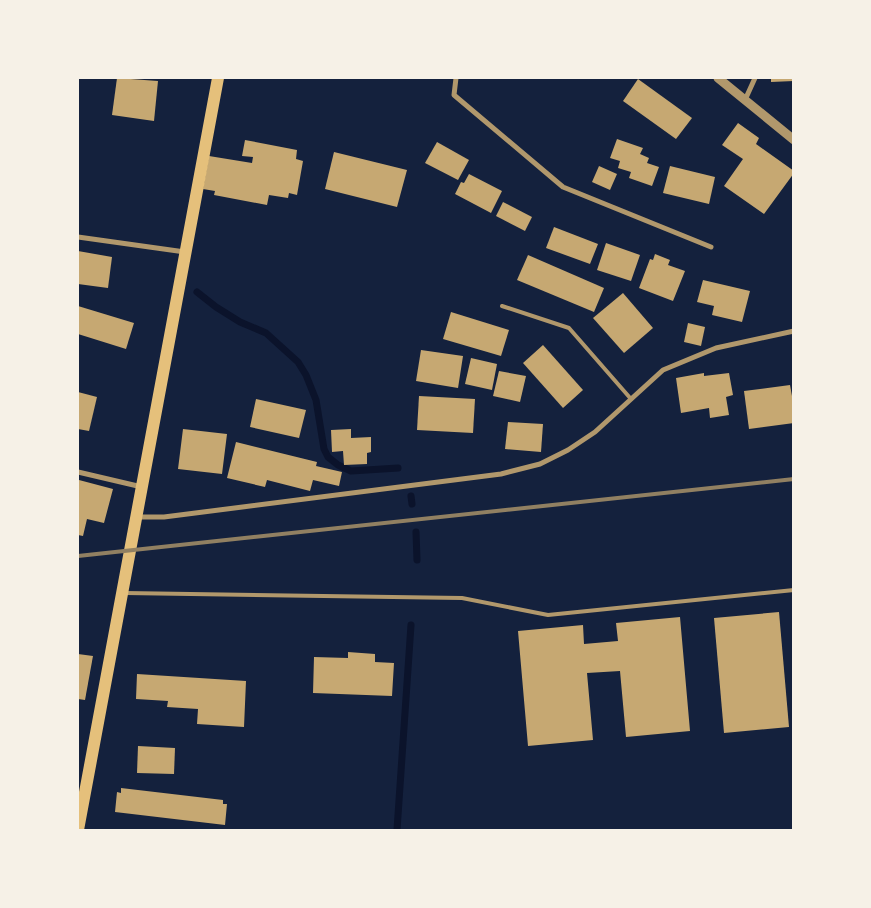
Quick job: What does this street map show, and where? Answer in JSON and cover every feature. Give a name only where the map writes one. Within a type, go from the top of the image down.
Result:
[{"type":"main road","points":[[78,830],[86,777],[137,517],[218,78]]},
{"type":"street","points":[[456,78],[454,95],[563,187],[711,246]]},
{"type":"street","points":[[718,78],[794,140]]},
{"type":"street","points":[[745,100],[755,78]]},
{"type":"street","points":[[78,238],[186,252]]},
{"type":"street","points":[[137,517],[173,516],[363,492],[508,472],[540,464],[568,450],[594,432],[663,370],[716,348],[794,331]]},
{"type":"street","points":[[78,472],[142,487]]},
{"type":"lane","points":[[502,306],[569,328],[632,398]]},
{"type":"lane","points":[[122,593],[462,598],[548,615],[794,590]]},
{"type":"building","points":[[117,78],[158,81],[154,121],[112,115]]},
{"type":"building","points":[[771,78],[794,78],[794,81],[771,82]]},
{"type":"building","points":[[638,79],[692,118],[676,139],[623,101]]},
{"type":"building","points":[[738,123],[759,138],[756,144],[794,171],[764,214],[724,186],[743,159],[722,145]]},
{"type":"building","points":[[617,139],[643,148],[640,154],[649,158],[647,163],[659,167],[652,186],[629,178],[631,172],[618,168],[620,161],[610,158]]},
{"type":"building","points":[[245,140],[297,150],[296,159],[303,161],[297,195],[289,193],[288,198],[269,195],[267,205],[214,195],[215,191],[203,189],[209,156],[252,163],[253,157],[242,156]]},
{"type":"building","points":[[437,142],[469,160],[458,180],[425,163]]},
{"type":"building","points":[[334,152],[407,170],[397,207],[325,189]]},
{"type":"building","points":[[599,166],[617,174],[610,190],[592,182]]},
{"type":"building","points":[[670,166],[715,177],[709,204],[663,193]]},
{"type":"building","points":[[469,174],[502,191],[491,213],[455,194],[461,182],[464,183]]},
{"type":"building","points":[[503,202],[532,217],[525,231],[496,216]]},
{"type":"building","points":[[554,227],[598,244],[590,264],[546,248]]},
{"type":"building","points":[[606,243],[640,255],[631,281],[597,270]]},
{"type":"building","points":[[78,251],[112,257],[108,288],[78,284]]},
{"type":"building","points":[[655,254],[670,260],[668,265],[685,271],[673,301],[639,288],[650,259],[653,260]]},
{"type":"building","points":[[528,255],[604,288],[594,312],[517,280]]},
{"type":"building","points":[[703,280],[750,291],[742,322],[712,315],[714,306],[697,302]]},
{"type":"building","points":[[623,293],[653,328],[624,353],[593,318]]},
{"type":"building","points":[[78,306],[134,323],[126,349],[78,334]]},
{"type":"building","points":[[451,312],[509,330],[501,356],[443,339]]},
{"type":"building","points":[[688,323],[705,327],[701,346],[684,342]]},
{"type":"building","points":[[543,345],[583,390],[563,408],[523,363]]},
{"type":"building","points":[[421,350],[463,356],[458,388],[416,381]]},
{"type":"building","points":[[471,358],[497,364],[492,390],[465,384]]},
{"type":"building","points":[[499,371],[526,376],[520,402],[493,396]]},
{"type":"building","points":[[704,373],[704,376],[729,373],[733,395],[726,397],[729,415],[710,418],[709,408],[681,413],[676,378]]},
{"type":"building","points":[[790,385],[794,407],[794,423],[749,429],[744,391]]},
{"type":"building","points":[[78,392],[97,397],[89,431],[78,429]]},
{"type":"building","points":[[419,396],[475,399],[473,433],[417,430]]},
{"type":"building","points":[[256,399],[306,410],[299,438],[250,427]]},
{"type":"building","points":[[508,422],[543,424],[541,452],[505,449]]},
{"type":"building","points":[[183,429],[227,434],[222,474],[178,469]]},
{"type":"building","points":[[351,429],[351,438],[371,437],[371,452],[367,453],[367,464],[344,465],[343,451],[332,452],[331,430]]},
{"type":"building","points":[[236,442],[317,462],[316,466],[342,472],[339,486],[313,480],[310,491],[267,480],[265,487],[227,478]]},
{"type":"building","points":[[79,480],[113,489],[104,523],[87,519],[83,536],[78,535]]},
{"type":"building","points":[[779,612],[789,727],[724,733],[714,618]]},
{"type":"building","points":[[680,617],[690,731],[626,737],[620,671],[587,673],[593,740],[528,746],[518,631],[583,625],[584,644],[618,641],[616,623]]},
{"type":"building","points":[[348,652],[375,654],[375,662],[394,663],[392,696],[313,693],[314,657],[348,658]]},
{"type":"building","points":[[78,654],[93,656],[85,700],[78,699]]},
{"type":"building","points":[[137,674],[246,681],[244,727],[197,724],[198,709],[167,707],[168,701],[136,699]]},
{"type":"building","points":[[138,746],[175,748],[174,774],[137,773]]},
{"type":"building","points":[[121,788],[223,800],[223,804],[227,804],[225,825],[115,812],[117,792],[121,793]]},
{"type":"waterway","points":[[197,292],[240,322],[266,333],[298,362],[306,375],[316,400],[324,449],[328,457],[338,465],[351,471],[398,468]]},
{"type":"waterway","points":[[411,496],[412,504]]},
{"type":"waterway","points":[[416,532],[417,560]]},
{"type":"waterway","points":[[397,830],[411,625]]},
{"type":"railway","points":[[78,556],[794,479]]}]
